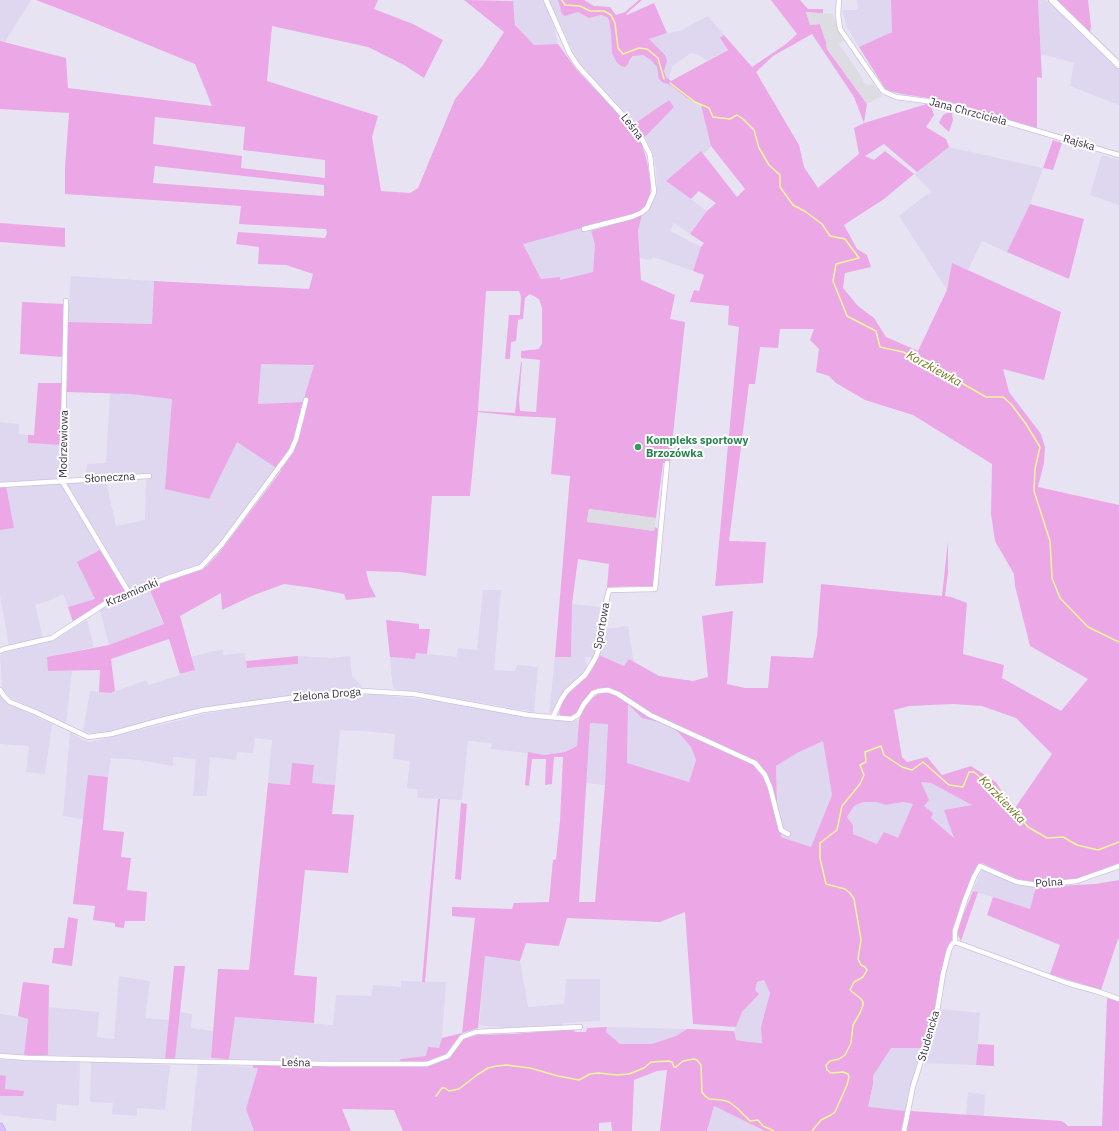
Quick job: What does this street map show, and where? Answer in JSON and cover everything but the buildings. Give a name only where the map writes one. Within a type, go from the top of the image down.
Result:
[{"type":"main road","points":[[0,1127],[2,1131]]},
{"type":"street","name":"Leśna","points":[[546,0],[570,54],[578,66],[635,128],[650,155],[654,192],[647,208],[641,213],[630,217],[584,229]]},
{"type":"street","name":"Jana Chrzciciela","points":[[839,0],[838,15],[840,29],[883,91],[896,97],[942,102],[1038,131]]},
{"type":"street","points":[[1052,0],[1119,64]]},
{"type":"street","name":"Rajska","points":[[1038,131],[1119,155]]},
{"type":"street","name":"Modrzewiowa","points":[[66,301],[62,481],[129,593]]},
{"type":"street","name":"Krzemionki","points":[[0,651],[52,638],[106,603],[165,579],[201,567],[222,544],[291,451],[296,440],[306,400]]},
{"type":"street","name":"Sportowa","points":[[553,717],[567,691],[585,675],[596,657],[600,645],[605,606],[609,590],[655,589],[667,463]]},
{"type":"street","name":"Słoneczna","points":[[0,485],[149,476]]},
{"type":"street","name":"Zielona Droga","points":[[0,690],[10,702],[88,737],[111,734],[203,710],[306,696],[362,691],[414,694],[521,714],[571,719],[578,714],[593,693],[608,690],[618,694],[650,715],[755,763],[765,775],[770,787],[781,830],[788,834]]},
{"type":"street","name":"Polna","points":[[980,866],[1017,882],[1037,885],[1077,881],[1119,866]]},
{"type":"street","name":"Studencka","points":[[904,1131],[913,1086],[937,1011],[943,974],[949,950],[955,942],[955,931],[965,900],[980,866]]},
{"type":"street","points":[[955,942],[1067,983],[1119,999]]},
{"type":"street","name":"Leśna","points":[[0,1056],[159,1061],[428,1064],[448,1056],[462,1037],[476,1032],[580,1027]]},
{"type":"shaded area","points":[[0,0],[31,0],[5,42],[0,41]]},
{"type":"shaded area","points":[[36,0],[378,0],[374,9],[413,24],[443,40],[424,78],[404,65],[368,47],[272,26],[267,81],[378,116],[372,137],[381,191],[410,193],[418,188],[455,99],[483,65],[504,32],[464,0],[513,1],[515,25],[534,45],[558,44],[576,69],[625,121],[642,144],[651,185],[650,195],[644,209],[630,215],[523,244],[541,279],[560,277],[560,280],[593,272],[595,245],[591,231],[642,215],[638,231],[641,280],[675,295],[670,319],[685,322],[670,463],[663,463],[656,518],[589,509],[587,521],[654,531],[655,527],[658,529],[659,532],[653,586],[607,587],[609,564],[578,559],[572,604],[571,657],[555,657],[570,476],[551,474],[556,418],[478,412],[470,496],[432,496],[426,576],[400,572],[366,571],[369,583],[376,597],[346,600],[344,594],[284,584],[254,595],[222,610],[221,593],[180,616],[195,670],[180,674],[169,639],[111,659],[115,691],[111,693],[99,692],[100,670],[48,671],[47,657],[109,645],[164,624],[149,588],[207,566],[219,553],[281,471],[237,442],[209,499],[165,489],[172,399],[130,394],[67,392],[68,322],[152,324],[154,281],[309,289],[313,274],[286,265],[258,264],[259,247],[236,244],[238,232],[325,238],[327,233],[326,229],[239,224],[241,206],[65,194],[65,167],[69,113],[0,109],[0,41],[66,58],[68,88],[212,106],[195,64]],"holes":[[[155,117],[245,127],[243,150],[325,160],[325,178],[241,168],[242,156],[153,144]],[[155,166],[324,185],[324,196],[153,183]],[[486,291],[519,291],[521,297],[520,315],[509,315],[505,359],[510,359],[511,342],[516,341],[518,320],[523,319],[525,298],[530,294],[539,299],[542,308],[542,343],[539,349],[521,351],[521,358],[540,360],[536,412],[520,411],[519,400],[522,362],[515,413],[478,411]],[[261,364],[314,365],[303,402],[258,404]]]},
{"type":"shaded area","points":[[512,0],[544,0],[554,25],[558,44],[534,45],[516,26]]},
{"type":"shaded area","points":[[548,0],[558,0],[558,3],[569,15],[578,12],[589,18],[601,15],[607,17],[609,20],[611,33],[612,53],[628,64],[630,59],[637,55],[643,55],[658,67],[659,79],[662,82],[672,86],[687,98],[701,105],[711,146],[704,154],[701,151],[666,181],[707,211],[690,234],[674,223],[670,231],[701,247],[693,271],[653,257],[651,260],[639,258],[638,231],[642,215],[646,213],[657,189],[656,169],[652,152],[645,137],[674,107],[669,100],[634,124],[579,64]]},
{"type":"shaded area","points":[[558,0],[584,0],[594,6],[610,7],[616,15],[625,12],[639,0],[642,0],[626,14],[627,15],[654,3],[667,33],[649,39],[665,55],[667,61],[664,71],[666,77],[671,81],[728,50],[720,38],[724,35],[752,67],[786,44],[797,34],[771,0],[800,0],[808,9],[823,9],[823,14],[806,12],[810,25],[820,24],[827,49],[867,104],[864,123],[930,103],[934,115],[926,127],[946,139],[949,147],[917,172],[884,144],[865,156],[874,160],[885,151],[914,174],[884,199],[844,225],[857,249],[867,255],[871,267],[845,273],[843,288],[858,306],[874,318],[886,337],[918,351],[947,290],[952,263],[1061,312],[1044,380],[1003,369],[1009,392],[1041,434],[1045,447],[1044,463],[1038,487],[1119,505],[1119,864],[1091,875],[1071,880],[1030,883],[1019,881],[982,863],[976,867],[952,930],[952,940],[947,948],[934,1011],[923,1048],[891,1048],[873,1076],[873,1084],[868,1107],[905,1111],[901,1131],[765,1131],[714,1106],[707,1131],[660,1131],[667,1070],[657,1071],[634,1080],[632,1131],[612,1131],[611,1122],[599,1123],[599,1131],[403,1131],[394,1110],[342,1109],[351,1131],[254,1131],[246,1109],[258,1068],[253,1068],[253,1064],[429,1065],[449,1057],[463,1039],[477,1035],[513,1034],[573,1029],[575,1032],[586,1032],[587,1028],[607,1027],[606,1032],[620,1044],[652,1044],[676,1036],[687,1029],[734,1031],[736,1040],[762,1043],[761,1027],[770,993],[764,980],[757,982],[755,990],[759,994],[742,1012],[736,1027],[693,1024],[685,912],[660,922],[567,918],[559,946],[526,943],[520,961],[485,956],[478,1028],[462,1033],[475,918],[452,916],[452,907],[512,909],[514,903],[549,902],[553,860],[556,859],[560,821],[563,757],[554,757],[552,784],[545,785],[546,759],[532,759],[529,786],[525,785],[528,752],[544,755],[565,752],[577,746],[579,720],[584,707],[598,694],[610,692],[612,689],[602,688],[591,692],[583,702],[577,714],[572,717],[561,717],[559,713],[561,705],[567,695],[592,670],[599,655],[624,666],[629,659],[659,676],[693,681],[708,677],[702,616],[733,611],[727,684],[745,688],[768,688],[771,656],[813,658],[817,636],[821,584],[942,596],[948,541],[948,572],[945,596],[967,603],[963,654],[1004,665],[1002,678],[1061,711],[1088,679],[1030,646],[1015,586],[1014,574],[995,541],[991,514],[992,464],[913,415],[865,400],[836,383],[829,376],[816,372],[819,349],[810,340],[814,329],[780,329],[778,348],[760,347],[755,384],[749,384],[729,541],[766,542],[763,583],[715,586],[739,327],[728,325],[729,306],[690,302],[694,290],[699,291],[704,275],[693,271],[701,247],[704,243],[690,234],[707,211],[716,203],[699,191],[691,199],[666,181],[701,151],[737,197],[745,189],[711,146],[701,105],[687,98],[672,86],[662,82],[659,79],[657,67],[651,60],[643,55],[633,56],[625,67],[621,66],[617,63],[612,53],[611,33],[609,20],[607,17],[601,15],[589,18],[578,12],[565,16],[562,14]],"holes":[[[812,34],[854,97],[864,123],[854,128],[859,154],[818,188],[804,167],[799,145],[756,72],[773,56]],[[628,704],[642,718],[667,724],[678,732],[691,747],[696,760],[689,782],[627,763]],[[953,704],[982,706],[1016,718],[1052,754],[1013,811],[996,782],[971,766],[942,775],[927,757],[907,762],[902,757],[894,710],[909,706]],[[590,723],[608,724],[605,785],[595,902],[579,902]],[[823,741],[832,795],[811,847],[781,837],[782,828],[777,803],[776,766],[797,753]],[[921,782],[931,783],[972,805],[944,810],[954,838],[931,818],[933,813],[924,806],[929,800]],[[863,802],[877,802],[886,805],[903,802],[913,804],[898,838],[884,832],[877,844],[853,834],[853,825],[847,817],[854,806]]]},
{"type":"shaded area","points":[[857,0],[891,0],[892,32],[859,47],[847,28],[842,10],[858,10]]},
{"type":"shaded area","points":[[891,0],[1038,0],[1042,78],[1037,77],[1037,128],[976,111],[948,101],[886,90],[859,47],[892,32]]},
{"type":"shaded area","points":[[1038,0],[1046,0],[1119,70],[1119,105],[1070,86],[1074,63],[1041,54]]},
{"type":"shaded area","points":[[1056,0],[1088,0],[1091,26],[1090,33]]},
{"type":"shaded area","points":[[806,12],[833,14],[837,28],[844,40],[839,44],[860,74],[864,83],[869,85],[873,84],[882,96],[867,104],[827,49],[820,24],[810,25]]},
{"type":"shaded area","points":[[708,16],[724,35],[720,39],[728,49],[707,61],[699,55],[691,53],[672,66],[669,79],[666,77],[664,71],[666,61],[648,38],[682,30]]},
{"type":"shaded area","points":[[669,100],[674,107],[645,137],[634,124]]},
{"type":"shaded area","points":[[952,113],[953,120],[949,132],[939,123],[943,115]]},
{"type":"shaded area","points":[[1053,140],[1062,143],[1053,170],[1043,168]]},
{"type":"shaded area","points":[[949,147],[1043,168],[1030,204],[1007,252],[982,241],[968,270],[952,264],[947,290],[899,216],[931,191],[914,174]]},
{"type":"shaded area","points":[[1102,155],[1119,160],[1119,205],[1090,195]]},
{"type":"shaded area","points":[[1030,204],[1084,219],[1069,279],[1007,252]]},
{"type":"shaded area","points":[[0,223],[65,228],[65,247],[0,242]]},
{"type":"shaded area","points":[[589,226],[595,245],[593,272],[560,280],[560,277],[541,279],[523,244]]},
{"type":"shaded area","points":[[71,276],[154,281],[152,324],[68,322]]},
{"type":"shaded area","points":[[22,302],[64,304],[63,357],[20,354]]},
{"type":"shaded area","points":[[261,363],[314,365],[303,402],[258,404]]},
{"type":"shaded area","points":[[38,383],[63,383],[62,445],[28,443],[28,435],[34,435]]},
{"type":"shaded area","points":[[110,393],[172,399],[166,489],[209,499],[237,441],[281,471],[260,496],[219,553],[207,566],[149,588],[164,624],[109,645],[100,610],[133,594],[66,483],[106,481],[116,526],[145,520],[146,478],[152,478],[151,475],[85,478],[87,464],[106,463]]},
{"type":"shaded area","points":[[0,422],[19,424],[19,434],[28,435],[28,443],[62,445],[60,479],[0,482]]},
{"type":"shaded area","points":[[62,484],[100,550],[77,562],[95,599],[68,607],[63,594],[35,605],[43,638],[9,646],[0,596],[0,530],[14,528],[6,486]]},
{"type":"shaded area","points":[[6,486],[14,528],[0,530],[0,487]]},
{"type":"shaded area","points":[[589,509],[656,518],[654,531],[587,522]]},
{"type":"shaded area","points":[[100,550],[127,592],[98,605],[73,622],[68,607],[95,599],[77,562]]},
{"type":"shaded area","points":[[483,590],[501,590],[494,670],[515,671],[517,665],[538,667],[534,712],[394,689],[390,657],[415,659],[416,653],[457,657],[458,648],[477,650]]},
{"type":"shaded area","points":[[572,604],[602,607],[599,641],[594,658],[585,657],[587,669],[568,687],[559,698],[553,711],[549,714],[555,657],[571,657]]},
{"type":"shaded area","points":[[87,620],[94,647],[47,657],[49,671],[72,671],[66,724],[9,697],[2,687],[0,655],[5,652],[44,643],[59,637]]},
{"type":"shaded area","points":[[386,620],[419,624],[419,629],[430,629],[427,654],[416,653],[415,659],[390,657]]},
{"type":"shaded area","points":[[628,626],[633,658],[636,663],[629,659],[625,666],[599,655],[605,629]]},
{"type":"shaded area","points":[[223,649],[223,655],[245,653],[247,668],[298,664],[298,656],[331,658],[350,656],[352,676],[362,686],[361,689],[315,692],[206,707],[103,733],[92,734],[83,731],[90,691],[111,693],[146,680],[149,685],[195,670],[191,657]]},
{"type":"shaded area","points":[[298,656],[298,664],[247,668],[246,661]]},
{"type":"shaded area","points":[[0,693],[7,703],[52,724],[45,774],[26,772],[29,746],[0,744]]},
{"type":"shaded area","points":[[374,694],[428,700],[530,717],[569,721],[579,720],[577,746],[565,752],[544,755],[491,749],[492,743],[468,741],[462,800],[417,798],[418,789],[407,788],[410,761],[393,759],[395,734],[340,730],[335,785],[312,783],[314,765],[292,763],[290,785],[268,783],[272,740],[255,738],[253,753],[237,752],[236,760],[210,757],[207,796],[193,796],[196,759],[173,757],[173,766],[140,760],[111,758],[108,777],[88,775],[83,819],[63,816],[70,732],[82,740],[90,742],[205,714],[266,704],[328,697]]},
{"type":"shaded area","points":[[628,703],[667,724],[678,732],[691,747],[696,760],[689,782],[627,763]]},
{"type":"shaded area","points":[[590,723],[608,724],[605,785],[585,783]]},
{"type":"shaded area","points":[[823,741],[832,795],[811,847],[781,837],[782,828],[777,803],[776,766],[797,753]]},
{"type":"shaded area","points":[[292,763],[314,765],[312,783],[335,785],[332,814],[354,815],[348,873],[305,870],[294,975],[317,977],[314,1023],[235,1017],[229,1059],[211,1058],[218,969],[249,970],[268,783],[290,785]]},
{"type":"shaded area","points":[[88,775],[108,777],[103,830],[124,832],[121,857],[131,858],[127,890],[147,892],[145,921],[125,921],[124,928],[115,927],[115,923],[93,920],[95,906],[73,904]]},
{"type":"shaded area","points":[[920,782],[931,783],[973,805],[955,838],[931,818],[924,806]]},
{"type":"shaded area","points":[[438,799],[440,799],[425,982],[422,982]]},
{"type":"shaded area","points":[[863,802],[877,802],[886,805],[903,802],[913,804],[898,839],[877,844],[853,834],[853,825],[847,817],[854,806]]},
{"type":"shaded area","points":[[461,803],[467,804],[461,880],[455,879]]},
{"type":"shaded area","points":[[983,870],[1020,885],[1036,887],[1030,909],[973,891]]},
{"type":"shaded area","points":[[1119,880],[1119,939],[1101,990],[1050,974],[1060,945],[987,915],[993,897],[1030,909],[1036,887],[1096,884]]},
{"type":"shaded area","points":[[973,891],[978,892],[961,941],[957,933]]},
{"type":"shaded area","points":[[68,917],[78,919],[72,966],[52,963],[54,948],[64,948]]},
{"type":"shaded area","points":[[485,956],[520,961],[528,1007],[564,1004],[566,979],[600,979],[600,1021],[563,1023],[563,1025],[500,1028],[479,1025]]},
{"type":"shaded area","points":[[174,966],[185,966],[175,1059],[165,1059]]},
{"type":"shaded area","points":[[119,976],[150,981],[145,1018],[169,1020],[165,1059],[48,1055],[49,1007],[99,1012],[97,1037],[114,1039]]},
{"type":"shaded area","points":[[764,980],[770,993],[761,1027],[762,1043],[736,1040],[734,1031],[742,1012],[759,994],[755,990],[757,982]]},
{"type":"shaded area","points":[[401,981],[446,982],[442,1038],[439,1049],[428,1047],[427,1056],[401,1059],[398,1062],[229,1059],[235,1017],[333,1025],[336,995],[371,996],[373,985],[401,987]]},
{"type":"shaded area","points":[[23,982],[49,985],[48,1055],[24,1055],[28,1019],[18,1016]]},
{"type":"shaded area","points":[[1107,998],[1119,1001],[1119,1131],[906,1131],[911,1111],[1062,1121],[1068,1126],[1102,1126]]},
{"type":"shaded area","points":[[940,1009],[980,1013],[976,1065],[923,1063]]},
{"type":"shaded area","points":[[180,1012],[192,1014],[191,1028],[213,1031],[211,1058],[175,1059]]},
{"type":"shaded area","points":[[0,1014],[28,1018],[24,1055],[0,1053]]},
{"type":"shaded area","points":[[607,1027],[687,1029],[676,1036],[652,1044],[620,1044],[606,1032]]},
{"type":"shaded area","points":[[462,1033],[447,1054],[426,1062],[398,1062],[401,1059],[426,1056],[428,1047],[439,1048],[442,1038]]},
{"type":"shaded area","points":[[978,1044],[994,1045],[994,1066],[976,1065]]},
{"type":"shaded area","points":[[891,1048],[923,1048],[912,1082],[905,1111],[868,1108],[873,1084],[873,1076]]},
{"type":"shaded area","points":[[0,1060],[80,1061],[79,1106],[57,1104],[56,1121],[1,1115],[0,1096],[23,1096],[24,1092],[5,1089],[6,1076],[0,1075]]},
{"type":"shaded area","points":[[91,1062],[170,1065],[165,1110],[137,1108],[137,1116],[112,1114],[113,1103],[90,1102]]},
{"type":"shaded area","points":[[198,1064],[258,1068],[246,1109],[254,1131],[191,1131]]},
{"type":"shaded area","points":[[0,1075],[6,1076],[5,1089],[24,1091],[23,1096],[0,1096]]},
{"type":"shaded area","points":[[968,1092],[985,1095],[984,1117],[966,1116]]},
{"type":"shaded area","points":[[714,1106],[765,1131],[707,1131]]},
{"type":"waterway","name":"Korzkiewka","points":[[562,0],[565,5],[580,6],[590,11],[604,11],[611,15],[615,23],[618,48],[623,54],[639,48],[647,49],[658,58],[664,79]]},
{"type":"waterway","name":"Korzkiewka","points":[[670,83],[695,102],[709,108],[713,117],[730,119],[737,115],[743,119],[754,130],[759,148],[769,165],[780,175],[780,187],[793,205],[806,212],[822,224],[830,236],[845,239],[859,258],[836,264],[833,281],[847,316],[876,331],[880,347],[903,352],[939,370],[986,397],[1003,397],[1011,404],[1026,424],[1040,447],[1035,469],[1034,491],[1050,541],[1052,578],[1060,598],[1088,627],[1119,642]]},
{"type":"waterway","name":"Korzkiewka","points":[[812,1131],[821,1120],[835,1112],[847,1085],[849,1077],[848,1074],[843,1072],[831,1073],[827,1070],[826,1065],[830,1061],[839,1059],[845,1055],[851,1043],[853,1025],[863,1005],[861,999],[850,990],[854,982],[863,977],[867,970],[861,965],[858,959],[861,940],[854,899],[845,889],[826,884],[820,858],[820,843],[837,830],[842,806],[860,784],[864,775],[860,765],[866,762],[865,752],[881,746],[884,755],[902,767],[912,770],[923,762],[949,785],[963,787],[969,772],[974,772],[1002,796],[1028,827],[1047,838],[1063,837],[1077,845],[1098,850],[1119,842]]},
{"type":"waterway","name":"Korzkiewka","points":[[436,1096],[442,1088],[449,1091],[459,1089],[488,1068],[497,1066],[506,1065],[530,1068],[579,1080],[590,1074],[629,1074],[644,1068],[651,1062],[669,1061],[672,1062],[674,1067],[676,1067],[683,1061],[694,1059],[701,1065],[702,1092],[705,1096],[709,1099],[729,1102],[750,1121],[758,1120],[763,1126],[774,1131]]},
{"type":"place","name":"Kompleks sportowy Brzozówka","points":[[638,447]]}]
